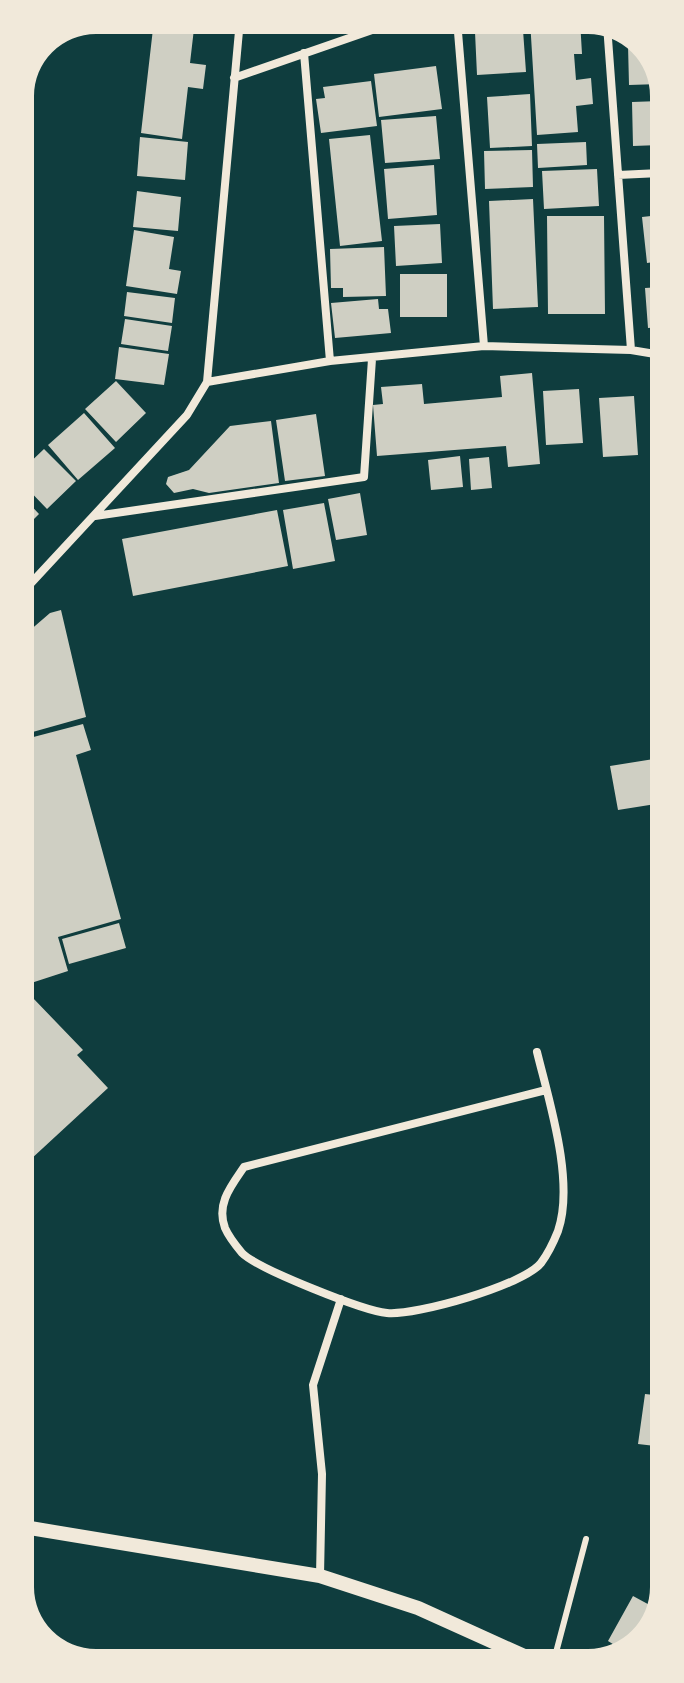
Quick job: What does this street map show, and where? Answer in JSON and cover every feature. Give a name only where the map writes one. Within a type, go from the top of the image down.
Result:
[{"type":"street","points":[[34,580],[187,415],[207,382],[239,34]]},
{"type":"street","points":[[234,78],[360,34]]},
{"type":"street","points":[[458,34],[484,346]]},
{"type":"street","points":[[608,37],[631,350]]},
{"type":"street","points":[[304,53],[330,361]]},
{"type":"street","points":[[618,175],[650,173]]},
{"type":"street","points":[[207,382],[330,361],[484,346],[650,353]]},
{"type":"street","points":[[95,516],[364,477],[372,359]]},
{"type":"street","points":[[537,1052],[546,1090],[563,1178],[558,1230],[540,1266],[492,1290],[417,1312],[386,1313],[341,1299],[243,1254],[225,1229],[223,1199],[244,1167],[546,1090]]},
{"type":"street","points":[[320,1576],[322,1474],[313,1385],[341,1299]]},
{"type":"street","points":[[34,1529],[320,1576],[418,1608],[501,1649]]},
{"type":"lane","points":[[557,1649],[586,1539]]},
{"type":"building","points":[[152,34],[193,34],[190,63],[206,65],[203,89],[188,87],[182,139],[141,133]]},
{"type":"building","points":[[475,34],[523,34],[526,72],[477,75]]},
{"type":"building","points":[[531,34],[581,34],[582,54],[574,54],[576,80],[591,78],[593,104],[576,106],[578,132],[537,135]]},
{"type":"building","points":[[628,49],[642,65],[648,84],[629,85]]},
{"type":"building","points":[[436,66],[442,109],[379,117],[374,74]]},
{"type":"building","points":[[371,81],[377,126],[321,133],[316,99],[325,98],[323,87]]},
{"type":"building","points":[[530,94],[532,146],[490,148],[487,97]]},
{"type":"building","points":[[650,101],[650,145],[633,146],[632,102]]},
{"type":"building","points":[[436,116],[440,159],[385,163],[381,120]]},
{"type":"building","points":[[370,135],[382,241],[340,246],[329,139]]},
{"type":"building","points":[[140,137],[188,142],[185,180],[137,176]]},
{"type":"building","points":[[586,142],[587,165],[538,168],[537,144]]},
{"type":"building","points":[[532,150],[533,187],[485,189],[484,151]]},
{"type":"building","points":[[434,165],[437,215],[388,219],[384,169]]},
{"type":"building","points":[[597,169],[599,206],[544,209],[542,171]]},
{"type":"building","points":[[137,191],[181,197],[178,231],[133,227]]},
{"type":"building","points":[[533,199],[538,307],[493,309],[489,201]]},
{"type":"building","points":[[547,216],[604,216],[605,314],[548,314]]},
{"type":"building","points":[[650,216],[650,263],[647,263],[642,217]]},
{"type":"building","points":[[440,224],[442,263],[396,266],[394,226]]},
{"type":"building","points":[[134,230],[174,237],[169,269],[181,271],[177,294],[126,286]]},
{"type":"building","points":[[384,247],[386,296],[343,297],[343,288],[331,288],[330,249]]},
{"type":"building","points":[[400,274],[447,274],[447,317],[400,317]]},
{"type":"building","points":[[645,288],[650,288],[650,328],[648,328]]},
{"type":"building","points":[[127,292],[175,298],[172,323],[124,316]]},
{"type":"building","points":[[378,299],[379,309],[388,309],[391,333],[335,338],[331,303]]},
{"type":"building","points":[[125,319],[172,326],[168,351],[121,344]]},
{"type":"building","points":[[119,347],[169,354],[164,385],[115,379]]},
{"type":"building","points":[[532,373],[540,464],[508,467],[506,446],[377,456],[373,405],[383,404],[381,387],[422,384],[424,404],[502,397],[500,376]]},
{"type":"building","points":[[116,381],[146,413],[116,442],[85,409]]},
{"type":"building","points":[[579,389],[583,443],[546,445],[543,391]]},
{"type":"building","points":[[634,396],[638,455],[603,457],[599,398]]},
{"type":"building","points":[[84,413],[115,448],[78,480],[48,445]]},
{"type":"building","points":[[316,414],[325,476],[285,481],[276,420]]},
{"type":"building","points":[[271,421],[279,483],[209,493],[193,489],[174,493],[166,484],[168,477],[189,470],[230,426]]},
{"type":"building","points":[[44,449],[76,481],[47,509],[34,496],[34,459]]},
{"type":"building","points":[[460,456],[463,487],[431,490],[428,460]]},
{"type":"building","points":[[489,457],[492,488],[471,490],[469,459]]},
{"type":"building","points":[[360,493],[367,535],[336,540],[328,499]]},
{"type":"building","points":[[324,503],[335,561],[293,569],[283,510]]},
{"type":"building","points":[[277,510],[288,566],[133,596],[122,539]]},
{"type":"building","points":[[61,610],[86,717],[34,732],[34,627],[50,613]]},
{"type":"building","points":[[83,724],[91,750],[76,755],[121,919],[58,937],[68,971],[34,982],[34,737]]},
{"type":"building","points":[[650,760],[650,805],[618,810],[610,766]]},
{"type":"building","points":[[119,923],[126,948],[69,964],[62,939]]},
{"type":"building","points":[[34,999],[83,1050],[77,1055],[108,1088],[34,1156]]},
{"type":"building","points":[[645,1394],[650,1395],[650,1445],[638,1444]]},
{"type":"building","points":[[633,1596],[648,1604],[644,1615],[632,1631],[613,1644],[608,1641]]}]
